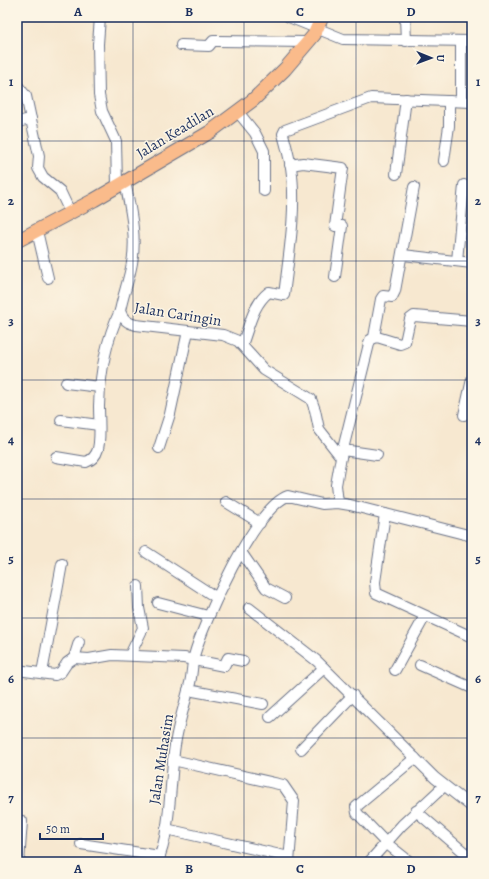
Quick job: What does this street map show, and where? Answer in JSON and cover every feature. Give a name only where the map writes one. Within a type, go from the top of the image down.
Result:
[{"type":"main road","name":"Jalan Keadilan","points":[[17,241],[37,232],[121,183],[184,149],[238,112],[271,84],[307,42],[320,22]]},
{"type":"street","name":"Jalan Caringin","points":[[100,17],[98,44],[99,95],[102,111],[116,141],[121,183],[132,218],[134,240],[132,262],[120,312],[125,320],[136,326],[223,335],[234,339],[242,345],[264,370],[311,399],[319,429],[342,453]]},
{"type":"street","points":[[288,17],[320,22],[342,39],[472,41]]},
{"type":"street","points":[[405,17],[406,41]]},
{"type":"street","points":[[181,45],[209,46],[213,41],[307,42]]},
{"type":"street","points":[[460,41],[461,101]]},
{"type":"street","points":[[17,85],[26,96],[39,156],[38,168],[43,177],[60,191],[70,212]]},
{"type":"street","points":[[242,345],[257,305],[262,297],[269,292],[284,295],[291,232],[290,165],[284,134],[285,130],[364,100],[406,99],[472,102]]},
{"type":"street","points":[[396,174],[406,99]]},
{"type":"street","points":[[444,161],[449,126],[449,101]]},
{"type":"street","points":[[238,112],[255,133],[264,151],[264,191]]},
{"type":"street","points":[[17,122],[31,119]]},
{"type":"street","points":[[290,165],[303,163],[342,168],[335,226],[342,226],[335,277]]},
{"type":"street","points":[[457,261],[464,185]]},
{"type":"street","points":[[414,187],[403,254],[393,296],[383,296],[379,304],[374,337],[370,340],[342,453],[336,485],[338,504],[472,536]]},
{"type":"street","points":[[37,232],[48,278]]},
{"type":"street","points":[[403,254],[472,263]]},
{"type":"street","points":[[56,457],[79,462],[91,461],[98,450],[100,387],[105,351],[109,336],[120,312]]},
{"type":"street","points":[[374,337],[403,344],[405,342],[410,319],[414,316],[472,321]]},
{"type":"street","points":[[159,448],[170,414],[188,331]]},
{"type":"street","points":[[464,415],[472,379]]},
{"type":"street","points":[[66,383],[100,387]]},
{"type":"street","points":[[61,420],[99,424]]},
{"type":"street","points":[[342,453],[377,455]]},
{"type":"street","name":"Jalan Muhasim","points":[[158,859],[166,830],[177,732],[194,659],[208,616],[240,552],[260,523],[282,499],[288,496],[322,504],[338,504]]},
{"type":"street","points":[[226,502],[260,523]]},
{"type":"street","points":[[385,514],[375,589],[381,596],[472,636]]},
{"type":"street","points":[[146,552],[217,598]]},
{"type":"street","points":[[240,552],[266,588],[285,598]]},
{"type":"street","points":[[42,673],[62,564]]},
{"type":"street","points":[[130,655],[143,628],[139,608],[138,586]]},
{"type":"street","points":[[158,603],[208,616]]},
{"type":"street","points":[[249,608],[324,668],[444,786],[472,807]]},
{"type":"street","points":[[395,670],[425,616]]},
{"type":"street","points":[[17,670],[58,674],[67,663],[74,658],[79,642]]},
{"type":"street","points":[[74,658],[89,659],[112,655],[130,655],[194,659],[224,666],[228,658],[243,661]]},
{"type":"street","points":[[420,665],[472,688]]},
{"type":"street","points":[[270,717],[324,668]]},
{"type":"street","points":[[188,690],[263,704]]},
{"type":"street","points":[[301,749],[353,695]]},
{"type":"street","points":[[410,862],[386,843],[357,813],[356,807],[415,758]]},
{"type":"street","points":[[166,830],[289,859],[294,801],[283,785],[173,760]]},
{"type":"street","points":[[369,862],[416,811],[444,786]]},
{"type":"street","points":[[416,811],[472,859]]},
{"type":"street","points":[[19,862],[22,820]]},
{"type":"street","points":[[81,844],[158,859]]}]
